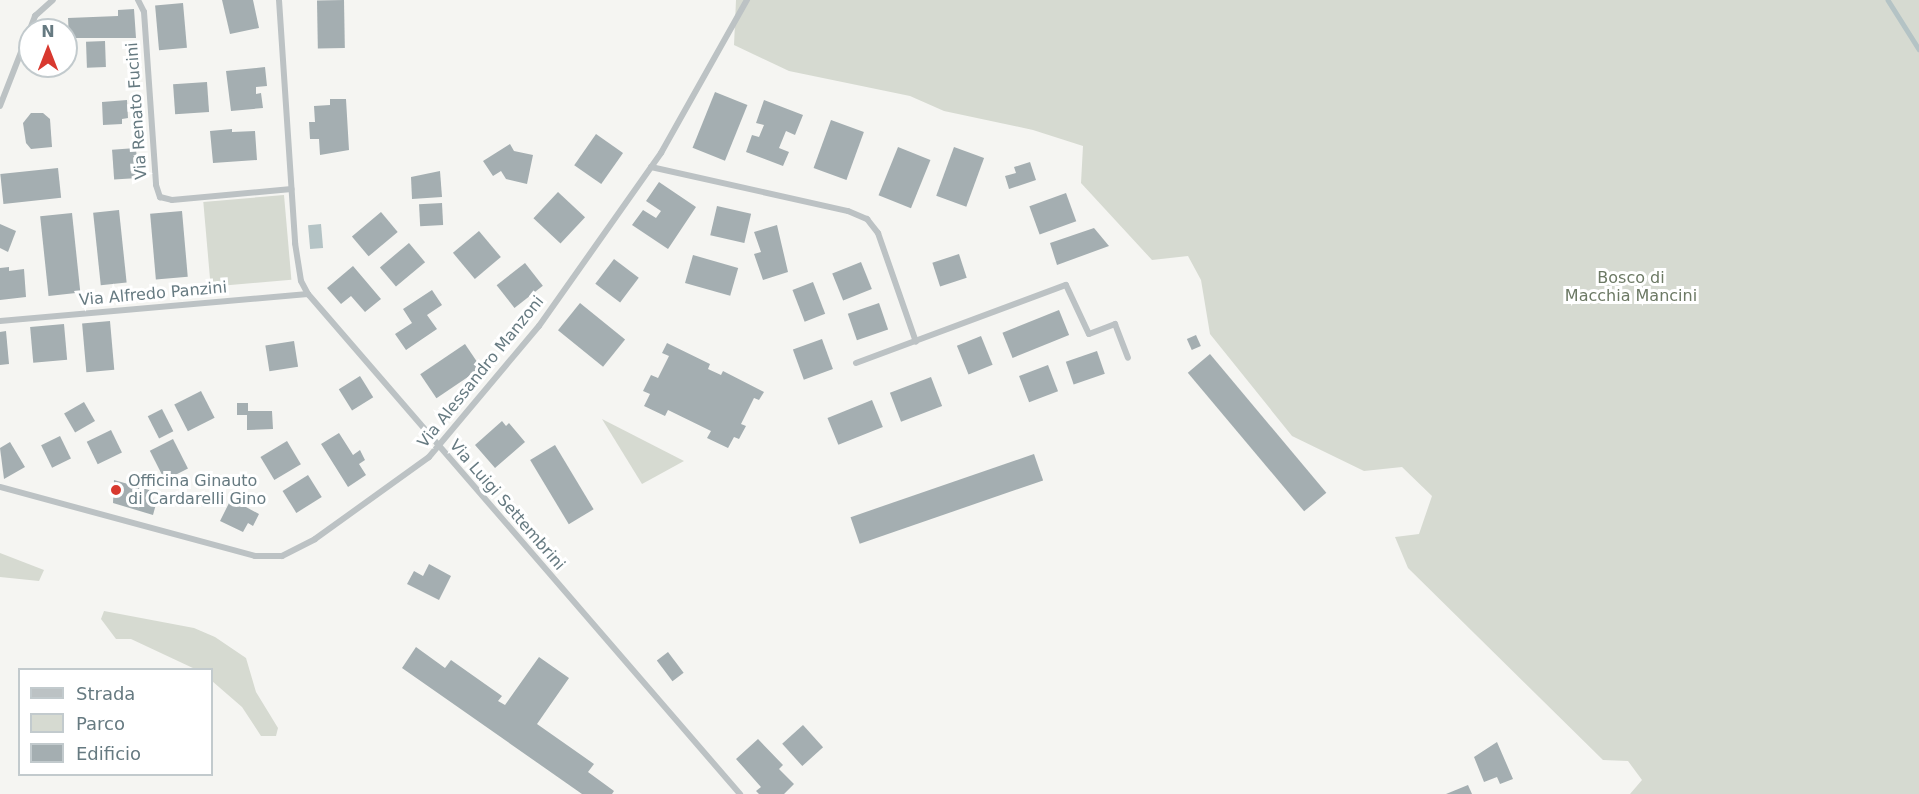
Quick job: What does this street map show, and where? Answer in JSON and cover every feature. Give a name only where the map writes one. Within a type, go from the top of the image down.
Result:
[{"type":"street","points":[[0,106],[35,16],[53,0]]},
{"type":"street","name":"Via Renato Fucini","points":[[138,0],[144,12],[156,185],[160,197],[172,200],[291,189]]},
{"type":"street","name":"Via Luigi Settembrini","points":[[279,0],[297,261],[308,294],[740,794]]},
{"type":"street","name":"Via Alessandro Manzoni","points":[[0,487],[240,553],[276,557],[315,539],[406,475],[438,447],[539,326],[651,167],[747,0]]},
{"type":"street","points":[[651,167],[849,211],[867,219],[878,233],[916,342]]},
{"type":"street","points":[[856,363],[1066,285],[1089,334],[1115,324],[1128,358]]},
{"type":"street","name":"Via Alfredo Panzini","points":[[0,321],[308,294]]},
{"type":"green space","name":"Bosco di Macchia Mancini","points":[[736,0],[1919,0],[1919,794],[1630,794],[1642,780],[1628,761],[1603,760],[1408,568],[1395,537],[1419,534],[1432,496],[1402,467],[1364,471],[1292,436],[1210,334],[1201,280],[1188,256],[1152,260],[1081,183],[1083,146],[1033,130],[944,111],[910,96],[789,71],[734,45]]},
{"type":"green space","points":[[284,195],[291,280],[211,287],[203,202]]},
{"type":"green space","points":[[602,419],[684,461],[642,484]]},
{"type":"green space","points":[[0,553],[44,570],[39,581],[0,577]]},
{"type":"green space","points":[[104,611],[194,628],[215,637],[246,658],[256,692],[278,728],[276,736],[261,736],[242,707],[213,682],[213,668],[193,668],[131,639],[116,639],[101,619]]},
{"type":"shaded area","points":[[321,224],[323,248],[310,249],[308,225]]},
{"type":"building","points":[[222,0],[253,0],[259,28],[230,34]]},
{"type":"building","points":[[317,0],[344,0],[345,48],[318,48]]},
{"type":"building","points":[[183,3],[187,48],[159,50],[155,5]]},
{"type":"building","points":[[134,9],[136,38],[78,38],[78,18],[68,18],[118,16],[118,10]]},
{"type":"building","points":[[105,41],[106,67],[87,68],[86,42]]},
{"type":"building","points":[[265,67],[267,86],[256,87],[256,94],[261,93],[263,108],[231,111],[226,71]]},
{"type":"building","points":[[207,82],[209,112],[175,114],[173,84]]},
{"type":"building","points":[[715,92],[747,105],[725,161],[693,148]]},
{"type":"building","points":[[330,99],[346,99],[349,150],[320,155],[319,139],[310,139],[309,122],[315,122],[314,106],[330,105]]},
{"type":"building","points":[[127,100],[128,118],[122,119],[122,124],[103,125],[102,102]]},
{"type":"building","points":[[764,100],[803,115],[795,135],[786,131],[779,148],[789,152],[783,166],[746,152],[752,135],[759,137],[764,125],[756,123]]},
{"type":"building","points":[[31,113],[43,113],[50,119],[52,147],[31,149],[26,143],[23,123]]},
{"type":"building","points":[[831,120],[864,132],[846,180],[814,168]]},
{"type":"building","points":[[232,129],[232,132],[255,131],[257,160],[213,163],[210,131]]},
{"type":"building","points":[[596,134],[623,153],[601,184],[574,165]]},
{"type":"building","points":[[510,144],[514,151],[533,155],[527,184],[506,179],[501,171],[493,176],[483,161]]},
{"type":"building","points":[[898,147],[930,160],[911,208],[879,195]]},
{"type":"building","points":[[954,147],[984,158],[966,207],[936,196]]},
{"type":"building","points":[[136,148],[138,178],[114,180],[112,150]]},
{"type":"building","points":[[1030,162],[1036,180],[1009,189],[1005,176],[1016,173],[1014,167]]},
{"type":"building","points":[[58,168],[61,198],[3,204],[0,174]]},
{"type":"building","points":[[440,171],[442,197],[412,199],[411,177]]},
{"type":"building","points":[[659,182],[696,207],[668,249],[632,225],[643,210],[656,218],[661,211],[646,201]]},
{"type":"building","points":[[558,192],[585,217],[561,244],[533,218]]},
{"type":"building","points":[[1066,193],[1076,221],[1040,235],[1029,206]]},
{"type":"building","points":[[442,203],[443,225],[420,226],[419,204]]},
{"type":"building","points":[[717,206],[751,214],[744,243],[710,235]]},
{"type":"building","points":[[119,210],[127,283],[101,285],[93,213]]},
{"type":"building","points":[[182,211],[188,277],[156,280],[150,214]]},
{"type":"building","points":[[381,212],[398,232],[369,256],[352,236]]},
{"type":"building","points":[[72,213],[80,293],[49,296],[40,216]]},
{"type":"building","points":[[0,224],[16,231],[8,252],[0,248]]},
{"type":"building","points":[[777,225],[788,272],[763,280],[754,254],[761,252],[754,232]]},
{"type":"building","points":[[1094,228],[1109,246],[1057,265],[1050,243]]},
{"type":"building","points":[[479,231],[501,257],[475,279],[453,253]]},
{"type":"building","points":[[409,243],[425,262],[396,287],[380,267]]},
{"type":"building","points":[[959,254],[967,278],[940,286],[932,263]]},
{"type":"building","points":[[693,255],[738,268],[730,296],[685,283]]},
{"type":"building","points":[[614,259],[639,278],[620,302],[595,284]]},
{"type":"building","points":[[861,262],[872,289],[843,301],[832,274]]},
{"type":"building","points":[[525,263],[543,286],[514,308],[497,285]]},
{"type":"building","points":[[353,266],[381,299],[365,312],[351,296],[341,304],[327,288]]},
{"type":"building","points":[[9,267],[9,271],[24,269],[26,297],[0,300],[0,268]]},
{"type":"building","points":[[813,282],[825,314],[805,322],[792,290]]},
{"type":"building","points":[[432,290],[442,305],[427,315],[437,329],[406,350],[395,334],[412,323],[403,309]]},
{"type":"building","points":[[580,303],[625,340],[603,367],[558,330]]},
{"type":"building","points":[[879,303],[888,329],[857,340],[848,314]]},
{"type":"building","points":[[1059,310],[1069,335],[1013,358],[1002,333]]},
{"type":"building","points":[[110,321],[114,370],[86,372],[82,323]]},
{"type":"building","points":[[64,324],[67,360],[33,363],[30,327]]},
{"type":"building","points":[[6,331],[9,364],[0,365],[0,332]]},
{"type":"building","points":[[1196,335],[1201,346],[1192,350],[1187,339]]},
{"type":"building","points":[[981,336],[993,365],[969,374],[957,346]]},
{"type":"building","points":[[822,339],[833,369],[804,380],[793,350]]},
{"type":"building","points":[[294,341],[298,367],[269,371],[265,346]]},
{"type":"building","points":[[667,343],[710,364],[708,369],[721,375],[723,371],[764,392],[759,400],[754,398],[741,424],[746,426],[739,439],[734,437],[728,448],[707,438],[711,431],[668,410],[665,416],[644,406],[650,394],[643,391],[651,375],[658,378],[669,356],[662,353]]},
{"type":"building","points":[[465,344],[481,368],[436,398],[420,374]]},
{"type":"building","points":[[1097,351],[1105,374],[1074,384],[1066,362]]},
{"type":"building","points":[[1210,354],[1326,493],[1304,511],[1188,373]]},
{"type":"building","points":[[1048,365],[1058,391],[1029,402],[1019,376]]},
{"type":"building","points":[[360,376],[373,397],[352,410],[339,389]]},
{"type":"building","points":[[931,377],[942,406],[901,422],[890,393]]},
{"type":"building","points":[[201,391],[215,418],[188,431],[174,405]]},
{"type":"building","points":[[872,400],[883,427],[838,445],[827,418]]},
{"type":"building","points":[[84,402],[95,421],[75,433],[64,414]]},
{"type":"building","points":[[237,403],[248,403],[248,411],[272,411],[273,429],[247,430],[247,415],[237,415]]},
{"type":"building","points":[[162,409],[173,431],[159,439],[148,416]]},
{"type":"building","points":[[502,421],[506,426],[509,423],[525,442],[495,468],[475,445]]},
{"type":"building","points":[[111,430],[122,452],[98,464],[87,442]]},
{"type":"building","points":[[339,433],[353,455],[360,450],[365,460],[359,464],[366,475],[348,487],[321,444]]},
{"type":"building","points":[[60,436],[71,458],[52,468],[41,445]]},
{"type":"building","points":[[173,439],[188,468],[165,480],[150,451]]},
{"type":"building","points":[[287,441],[301,464],[274,480],[260,457]]},
{"type":"building","points":[[10,442],[25,467],[4,479],[0,448]]},
{"type":"building","points":[[555,445],[594,509],[569,524],[530,460]]},
{"type":"building","points":[[1034,454],[1043,480],[860,544],[851,517]]},
{"type":"building","points":[[308,475],[322,497],[296,513],[283,491]]},
{"type":"building","points":[[114,480],[149,490],[156,504],[153,515],[113,503]]},
{"type":"building","points":[[231,499],[259,514],[253,526],[248,523],[243,532],[220,521]]},
{"type":"building","points":[[429,564],[451,576],[439,600],[407,584],[414,571],[423,576]]},
{"type":"building","points":[[416,647],[445,668],[451,660],[502,696],[498,701],[505,705],[539,657],[569,678],[537,724],[594,764],[588,772],[614,791],[612,794],[582,794],[402,668]]},
{"type":"building","points":[[668,652],[684,673],[672,681],[657,660]]},
{"type":"building","points":[[803,725],[823,747],[802,766],[782,744]]},
{"type":"building","points":[[758,739],[783,765],[779,769],[794,784],[784,794],[759,794],[756,791],[761,787],[736,759]]},
{"type":"building","points":[[1497,742],[1513,779],[1500,784],[1497,777],[1484,782],[1474,757]]},
{"type":"building","points":[[1468,785],[1472,794],[1446,794]]},
{"type":"waterway","points":[[1888,0],[1919,49]]},
{"type":"place","name":"Officina Ginauto di Cardarelli Gino","points":[[116,490]]}]
